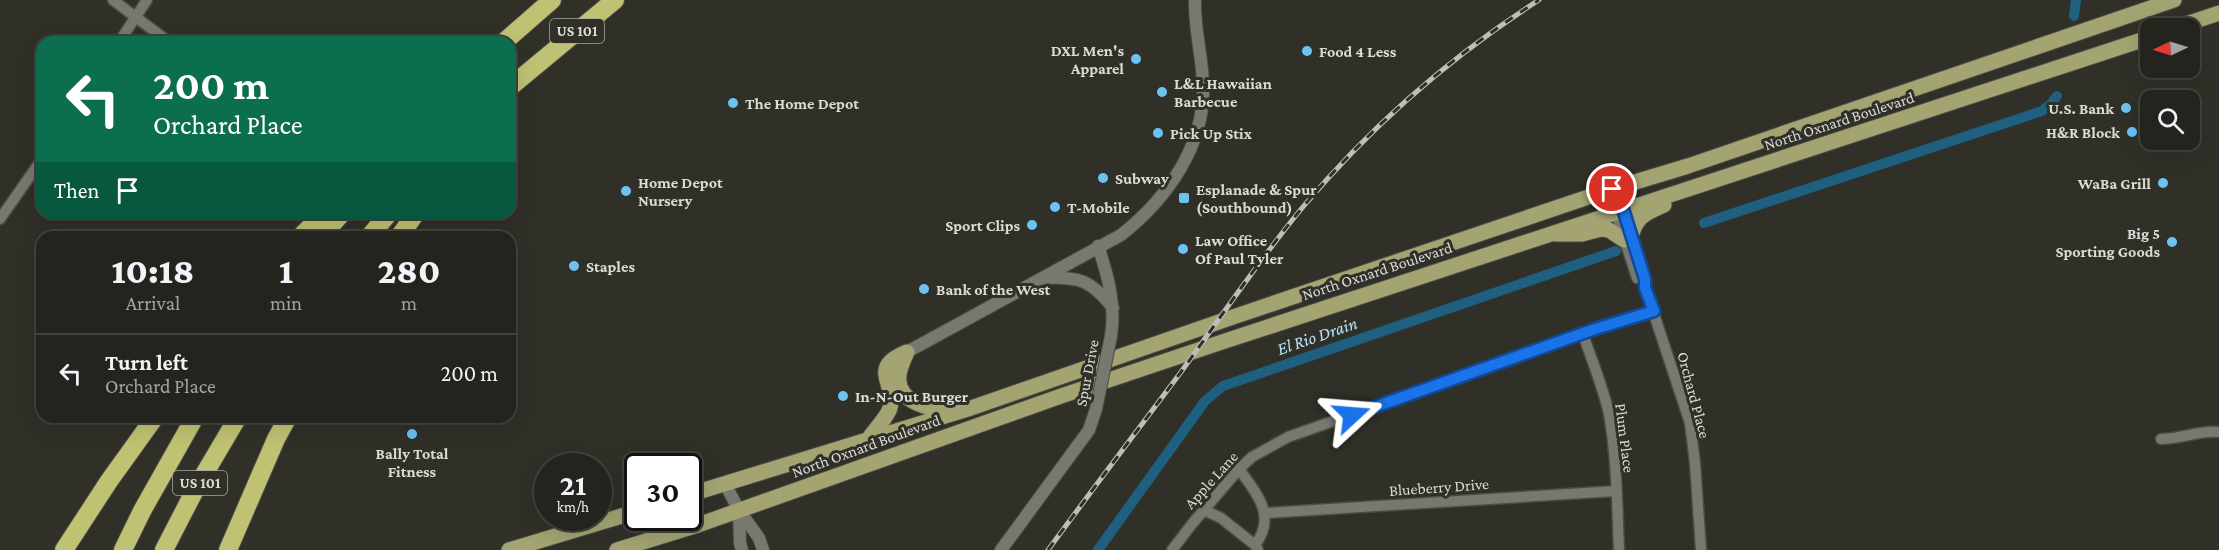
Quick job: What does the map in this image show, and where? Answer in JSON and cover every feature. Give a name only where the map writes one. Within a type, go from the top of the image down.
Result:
[{"type":"highway","name":"US 101","points":[[511,36],[552,0]]},
{"type":"highway","name":"US 101","points":[[516,82],[615,0]]},
{"type":"highway","points":[[516,91],[539,62]]},
{"type":"highway","points":[[306,231],[318,219]]},
{"type":"highway","points":[[326,231],[337,219]]},
{"type":"highway","points":[[374,231],[383,219]]},
{"type":"highway","points":[[64,550],[151,423]]},
{"type":"highway","name":"US 101","points":[[123,550],[142,511],[192,423]]},
{"type":"highway","name":"US 101","points":[[164,550],[196,488],[234,423]]},
{"type":"highway","points":[[231,545],[285,423]]},
{"type":"main road","name":"North Oxnard Boulevard","points":[[702,491],[956,413],[2174,0]]},
{"type":"main road","points":[[2200,19],[2219,13]]},
{"type":"main road","name":"North Oxnard Boulevard","points":[[617,550],[739,510],[1061,396],[1619,210],[2140,41]]},
{"type":"main road","points":[[1547,234],[1567,236],[1600,229],[1609,230],[1628,239],[1644,213],[1750,169]]},
{"type":"main road","points":[[907,352],[899,375],[906,398],[931,408],[956,413]]},
{"type":"main road","points":[[868,440],[890,410],[887,366],[893,357],[907,352]]},
{"type":"main road","points":[[509,550],[624,515]]},
{"type":"street","points":[[113,0],[161,36]]},
{"type":"street","points":[[123,36],[147,0]]},
{"type":"street","points":[[907,352],[1121,235],[1143,216],[1182,166],[1194,145],[1201,119],[1204,102],[1194,0]]},
{"type":"street","points":[[0,219],[36,168]]},
{"type":"street","name":"Orchard Place","points":[[1612,189],[1628,239],[1645,279],[1645,288],[1690,423],[1701,550]]},
{"type":"street","name":"Spur Drive","points":[[1001,550],[1089,430],[1096,409],[1111,336],[1113,309],[1098,246]]},
{"type":"street","points":[[1041,278],[1063,277],[1087,282],[1099,291],[1113,309]]},
{"type":"street","name":"Apple Lane","points":[[1173,550],[1239,469],[1261,452],[1288,437],[1654,311]]},
{"type":"street","name":"Plum Place","points":[[1583,334],[1602,387],[1608,413],[1619,550]]},
{"type":"street","points":[[2161,439],[2180,438],[2203,431],[2219,432]]},
{"type":"street","points":[[1204,510],[1221,518],[1257,548],[1263,535],[1265,513],[1256,492],[1239,469]]},
{"type":"street","points":[[725,484],[739,510],[759,538],[763,550]]},
{"type":"street","name":"Blueberry Drive","points":[[1265,513],[1616,491]]},
{"type":"street","points":[[739,510],[742,550]]},
{"type":"waterway","points":[[2074,16],[2076,0]]},
{"type":"waterway","points":[[1704,223],[2042,111],[2057,96]]},
{"type":"waterway","name":"El Rio Drain","points":[[1098,550],[1205,401],[1223,386],[1616,251]]},
{"type":"railway","points":[[1048,550],[1240,289],[1328,178],[1355,149],[1413,95],[1474,45],[1539,0]]},
{"type":"place","name":"Food 4 Less","points":[[1307,51]]},
{"type":"place","name":"DXL Men's Apparel","points":[[1136,59]]},
{"type":"place","name":"L&L Hawaiian Barbecue","points":[[1162,92]]},
{"type":"place","name":"The Home Depot","points":[[733,103]]},
{"type":"place","name":"U.S. Bank","points":[[2126,108]]},
{"type":"place","name":"H&R Block","points":[[2132,132]]},
{"type":"place","name":"Pick Up Stix","points":[[1158,133]]},
{"type":"place","name":"Subway","points":[[1103,178]]},
{"type":"place","name":"WaBa Grill","points":[[2163,183]]},
{"type":"place","name":"Home Depot Nursery","points":[[626,191]]},
{"type":"place","name":"Esplanade & Spur (Southbound)","points":[[1184,198]]},
{"type":"place","name":"T-Mobile","points":[[1055,207]]},
{"type":"place","name":"Sport Clips","points":[[1032,225]]},
{"type":"place","name":"Big 5 Sporting Goods","points":[[2172,242]]},
{"type":"place","name":"Law Office Of Paul Tyler","points":[[1183,249]]},
{"type":"place","name":"Staples","points":[[574,266]]},
{"type":"place","name":"Bank of the West","points":[[924,289]]},
{"type":"place","name":"In-N-Out Burger","points":[[843,396]]},
{"type":"place","name":"Bally Total Fitness","points":[[412,434]]},
{"type":"route","points":[[1352,415],[1595,329],[1654,311],[1645,288],[1645,279],[1623,209],[1612,189]]}]
